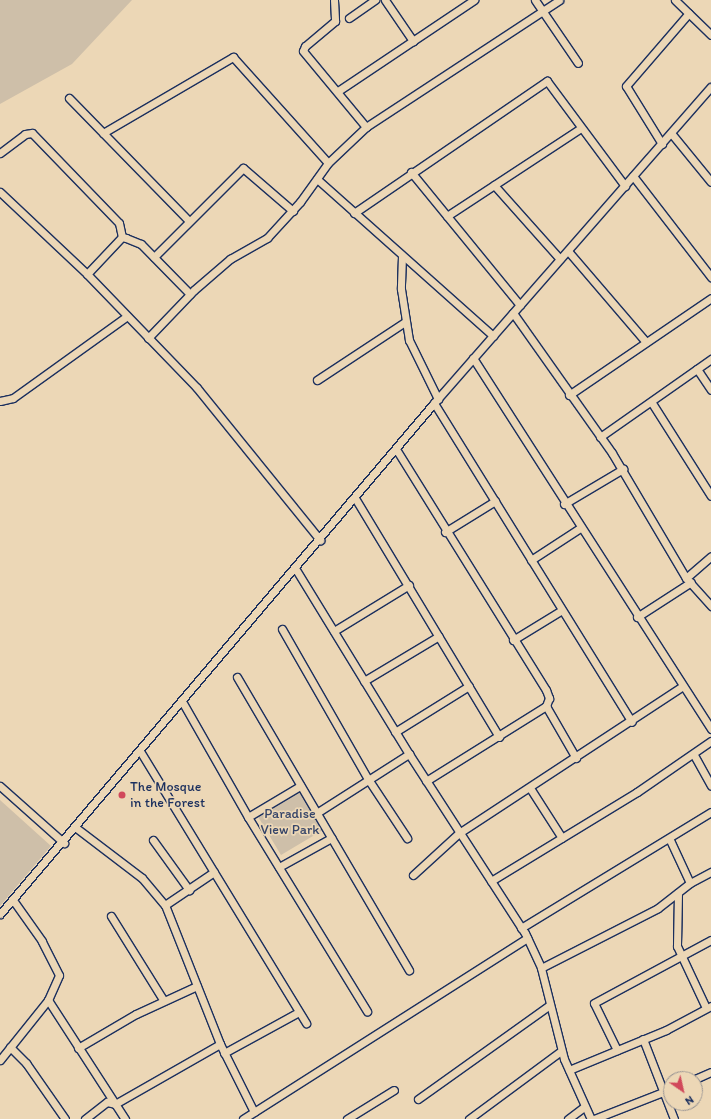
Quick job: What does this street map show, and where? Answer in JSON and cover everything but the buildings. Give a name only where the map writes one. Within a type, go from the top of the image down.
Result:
[{"type":"street","points":[[334,0],[335,21],[303,49],[366,127]]},
{"type":"street","points":[[349,18],[375,0]]},
{"type":"street","points":[[385,0],[413,41]]},
{"type":"street","points":[[338,91],[474,0]]},
{"type":"street","points":[[535,0],[578,63]]},
{"type":"street","points":[[148,338],[190,294],[230,259],[267,238],[293,211],[328,163],[366,127],[544,12],[559,0]]},
{"type":"street","points":[[675,0],[711,35]]},
{"type":"street","points":[[662,144],[626,86],[689,13]]},
{"type":"street","points":[[103,133],[233,57],[328,163]]},
{"type":"street","points":[[354,213],[410,172],[542,82],[550,82],[580,128],[625,186]]},
{"type":"street","points":[[0,914],[64,843],[75,827],[183,703],[436,401],[711,87]]},
{"type":"street","points":[[69,98],[189,221]]},
{"type":"street","points":[[447,216],[580,128]]},
{"type":"street","points":[[0,153],[24,134],[32,133],[119,223],[122,237]]},
{"type":"street","points":[[671,133],[711,182]]},
{"type":"street","points":[[154,257],[243,168],[293,211]]},
{"type":"street","points":[[410,172],[520,305]]},
{"type":"street","points":[[633,176],[711,277]]},
{"type":"street","points":[[317,178],[354,213],[493,336]]},
{"type":"street","points":[[494,185],[560,259]]},
{"type":"street","points":[[0,192],[87,274],[225,420],[320,540]]},
{"type":"street","points":[[122,237],[141,244],[190,294]]},
{"type":"street","points":[[87,274],[122,237]]},
{"type":"street","points":[[568,251],[646,342]]},
{"type":"street","points":[[402,256],[405,322],[409,340],[436,401],[531,560],[632,722]]},
{"type":"street","points":[[569,395],[711,298]]},
{"type":"street","points":[[512,314],[623,469],[689,580],[711,606]]},
{"type":"street","points":[[0,401],[22,392],[127,316]]},
{"type":"street","points":[[317,380],[405,322]]},
{"type":"street","points":[[473,358],[681,687],[711,729]]},
{"type":"street","points":[[600,437],[652,403],[711,359]]},
{"type":"street","points":[[697,369],[711,390]]},
{"type":"street","points":[[652,403],[711,496]]},
{"type":"street","points":[[396,449],[445,532],[546,690],[549,698],[546,706],[499,737],[426,781]]},
{"type":"street","points":[[564,504],[623,469]]},
{"type":"street","points":[[355,498],[409,585],[499,737]]},
{"type":"street","points":[[445,532],[495,501]]},
{"type":"street","points":[[531,560],[580,528]]},
{"type":"street","points":[[637,617],[689,580],[711,556]]},
{"type":"street","points":[[296,568],[394,732],[527,938],[541,968],[562,1051],[569,1070],[592,1119],[663,1092]]},
{"type":"street","points":[[334,631],[409,585]]},
{"type":"street","points":[[513,640],[562,610]]},
{"type":"street","points":[[282,629],[368,779],[407,838]]},
{"type":"street","points":[[364,681],[439,636]]},
{"type":"street","points":[[237,677],[315,814],[331,838],[409,970]]},
{"type":"street","points":[[394,732],[469,686]]},
{"type":"street","points":[[413,875],[459,833],[632,722],[681,687]]},
{"type":"street","points":[[183,703],[248,818],[280,867],[367,1011]]},
{"type":"street","points":[[546,706],[576,758]]},
{"type":"street","points":[[491,881],[694,755],[711,741]]},
{"type":"street","points":[[140,751],[306,1023]]},
{"type":"street","points":[[315,814],[409,754]]},
{"type":"street","points":[[694,755],[711,786]]},
{"type":"street","points":[[0,786],[64,843]]},
{"type":"street","points":[[248,818],[300,786]]},
{"type":"street","points":[[530,788],[562,838]]},
{"type":"street","points":[[521,928],[670,840],[711,812]]},
{"type":"street","points":[[75,827],[142,878],[165,905],[220,1044],[254,1112]]},
{"type":"street","points":[[280,867],[331,838]]},
{"type":"street","points":[[153,840],[189,890]]},
{"type":"street","points":[[670,840],[690,883]]},
{"type":"street","points":[[165,905],[214,872]]},
{"type":"street","points":[[541,968],[658,908],[690,883],[711,872]]},
{"type":"street","points":[[569,1070],[642,1040],[708,1007],[677,946],[678,893]]},
{"type":"street","points":[[0,1060],[48,1000],[58,975],[42,941],[12,900]]},
{"type":"street","points":[[111,916],[164,1000]]},
{"type":"street","points":[[243,1119],[527,938]]},
{"type":"street","points":[[617,1050],[594,1003],[682,958],[711,940]]},
{"type":"street","points":[[78,1048],[164,1000],[197,986]]},
{"type":"street","points":[[48,1000],[125,1119]]},
{"type":"street","points":[[418,1099],[550,1005]]},
{"type":"street","points":[[224,1053],[299,1012]]},
{"type":"street","points":[[642,1040],[663,1080]]},
{"type":"street","points":[[85,1119],[107,1102],[113,1102],[115,1104],[220,1044]]},
{"type":"street","points":[[10,1048],[26,1063],[64,1119]]},
{"type":"street","points":[[469,1119],[562,1051]]},
{"type":"street","points":[[347,1119],[394,1090]]},
{"type":"street","points":[[568,1119],[585,1106]]},
{"type":"green space","points":[[0,0],[132,0],[72,64],[0,104]]},
{"type":"green space","name":"Paradise View Park","points":[[299,790],[323,830],[281,855],[257,815]]},
{"type":"green space","points":[[0,800],[51,846],[0,906]]},
{"type":"place","name":"The Mosque in the Forest","points":[[122,795]]}]
